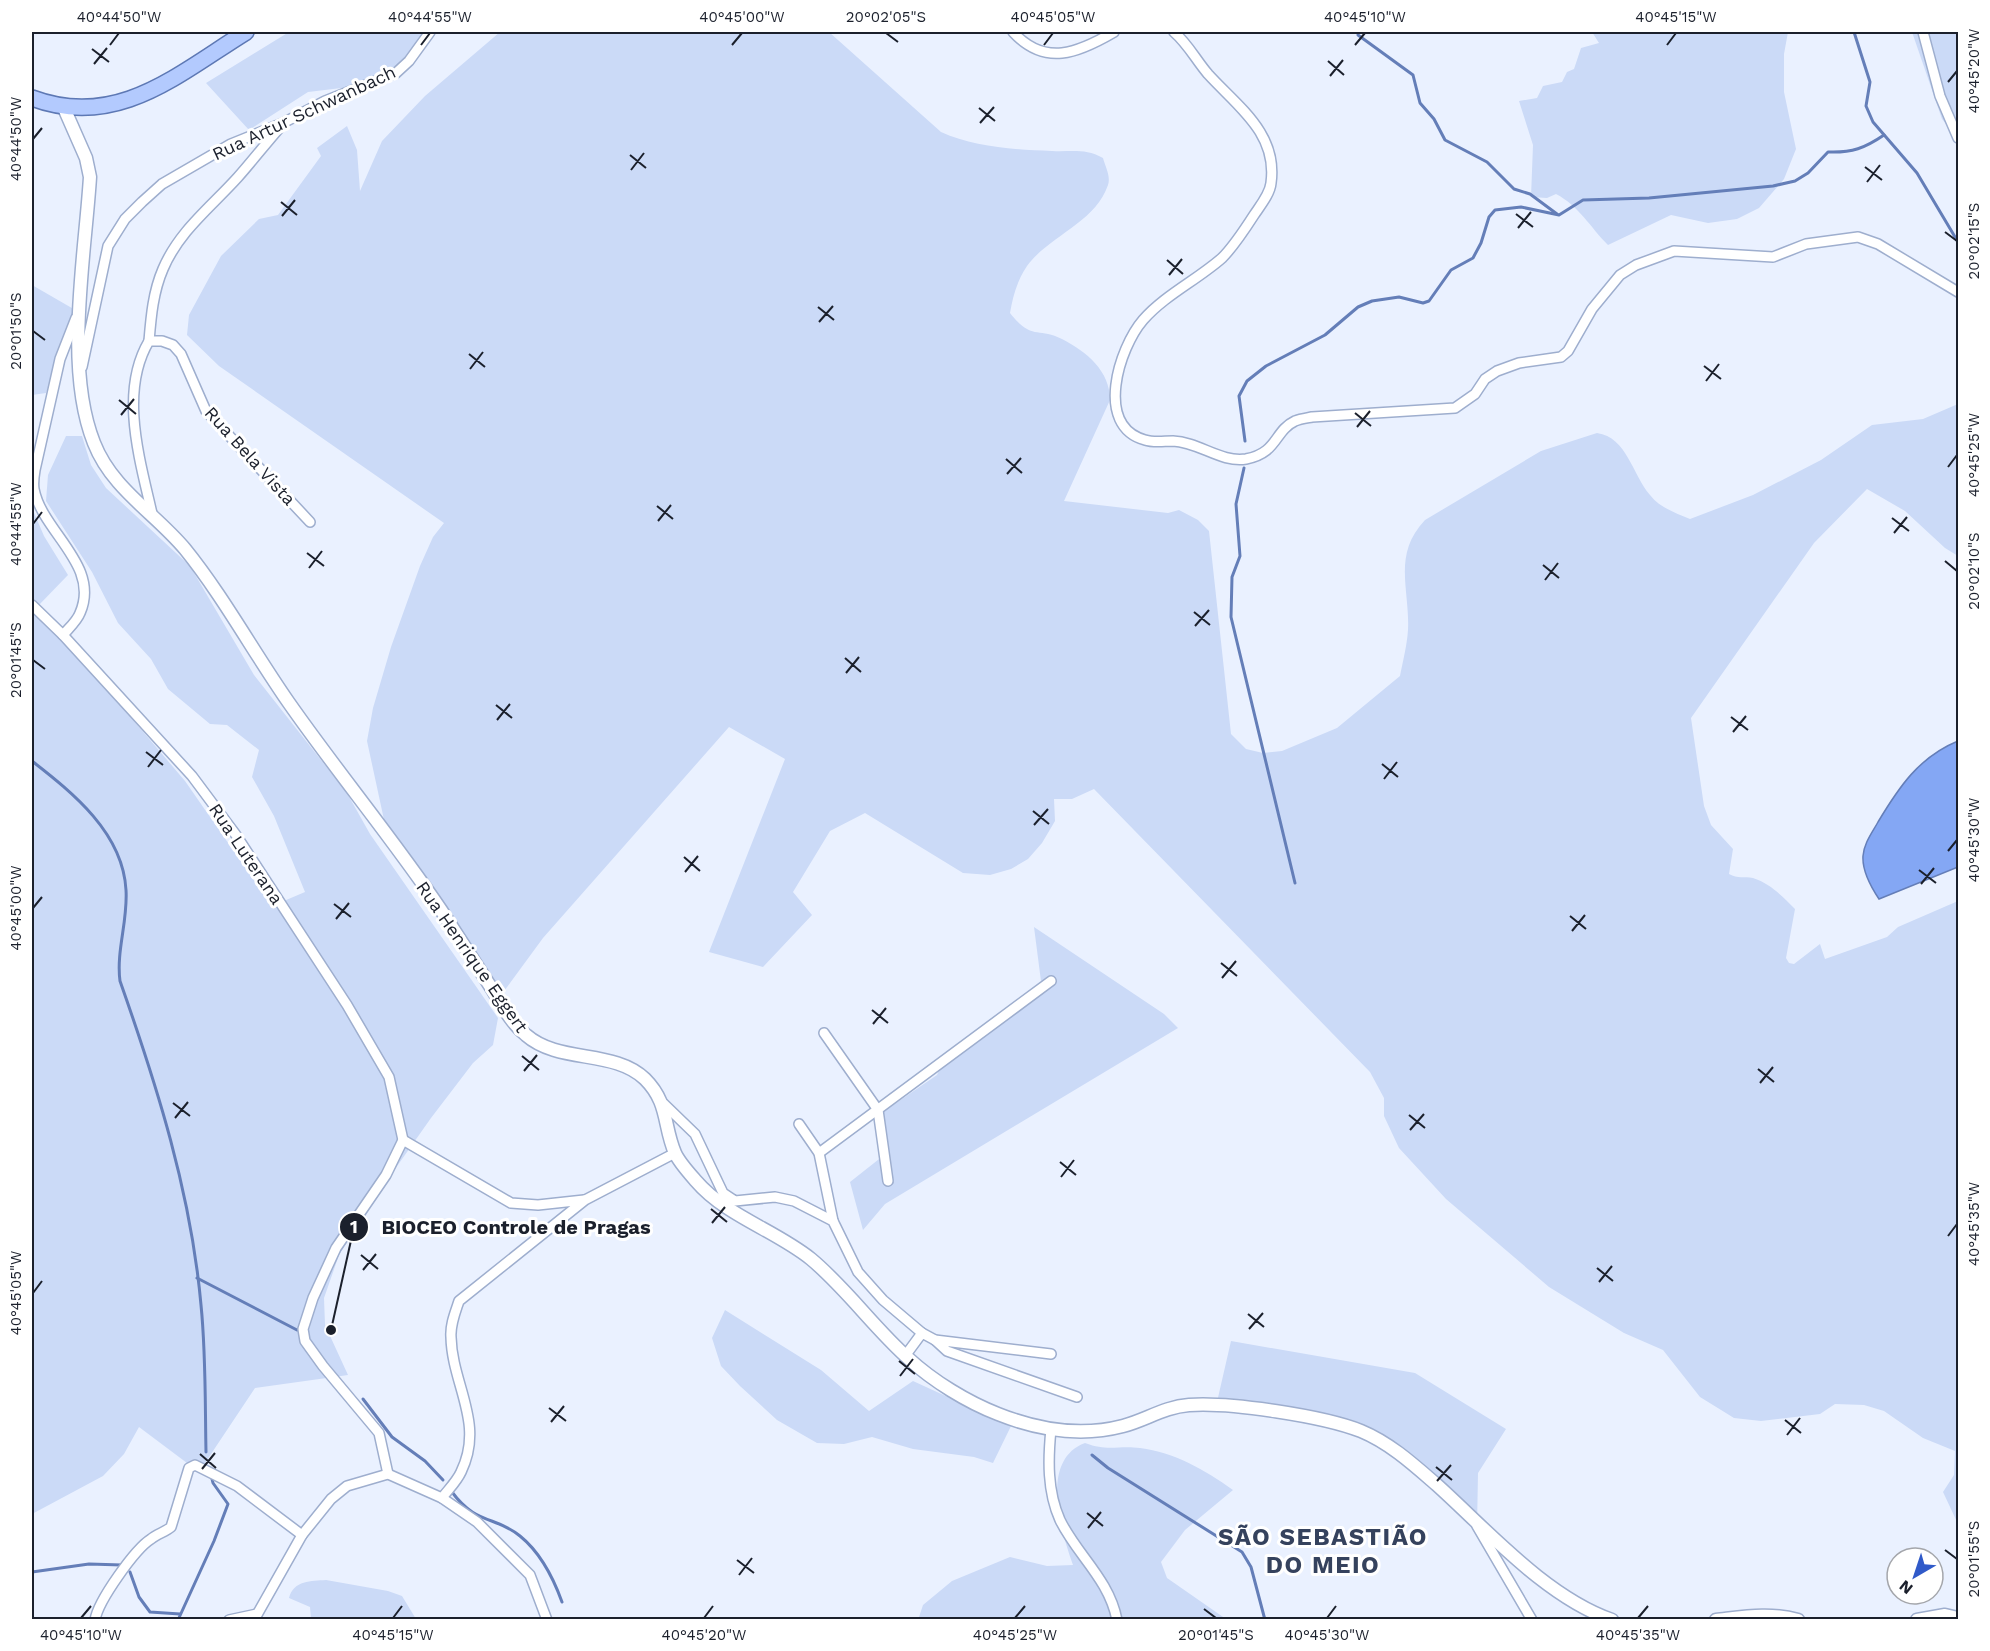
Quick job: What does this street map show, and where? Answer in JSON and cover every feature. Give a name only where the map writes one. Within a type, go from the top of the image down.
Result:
[{"type":"main road","points":[[32,96],[64,108],[104,107],[154,91],[246,32]]},
{"type":"street","name":"Rua Artur Schwanbach","points":[[81,372],[108,246],[126,219],[162,184],[231,144],[283,123],[325,101],[396,73],[409,61],[430,32]]},
{"type":"street","points":[[1013,32],[1035,50],[1062,54],[1089,45],[1114,32]]},
{"type":"street","points":[[1174,32],[1207,73],[1251,117],[1263,135],[1272,167],[1271,185],[1262,203],[1224,256],[1159,306],[1143,321],[1134,335],[1117,378],[1114,404],[1119,418],[1127,428],[1146,440],[1184,442],[1234,460],[1269,450],[1294,421],[1312,417],[1422,412],[1455,408],[1475,394],[1485,379],[1497,371],[1519,363],[1561,357],[1568,351],[1592,309],[1620,274],[1636,265],[1674,251],[1773,257],[1806,244],[1858,237],[1878,244],[1959,292]]},
{"type":"street","points":[[1923,32],[1940,96],[1959,138]]},
{"type":"street","name":"Rua Henrique Eggert","points":[[64,108],[83,150],[90,177],[79,313],[81,372],[93,441],[108,470],[126,493],[182,544],[214,587],[294,709],[439,907],[513,1022],[529,1039],[548,1049],[634,1070],[648,1082],[663,1104],[675,1153],[711,1198],[808,1256],[858,1303],[905,1356],[956,1392],[997,1414],[1072,1433],[1128,1425],[1160,1410],[1189,1405],[1224,1406],[1307,1417],[1361,1431],[1394,1449],[1549,1585],[1581,1606],[1612,1620]]},
{"type":"street","points":[[153,518],[135,429],[135,390],[139,363],[149,341],[154,294],[163,269],[197,217],[237,178],[283,123]]},
{"type":"street","points":[[63,635],[79,615],[85,598],[84,579],[41,506],[34,489],[35,470],[60,359],[79,313]]},
{"type":"street","name":"Rua Bela Vista","points":[[149,341],[162,341],[173,345],[182,354],[206,411],[310,522]]},
{"type":"street","name":"Rua Luterana","points":[[32,606],[63,635],[192,776],[236,835],[346,1005],[389,1077],[403,1140]]},
{"type":"street","points":[[819,1153],[1051,981]]},
{"type":"street","points":[[824,1033],[878,1110],[888,1181]]},
{"type":"street","points":[[663,1104],[695,1134],[723,1193],[735,1201],[776,1197],[795,1201],[833,1221]]},
{"type":"street","points":[[799,1124],[819,1153],[833,1221],[858,1272],[883,1300],[947,1351],[1077,1398]]},
{"type":"street","points":[[388,1474],[379,1433],[323,1366],[305,1341],[303,1329],[313,1298],[336,1248],[386,1175],[403,1140],[498,1198],[511,1203],[538,1205],[585,1200]]},
{"type":"street","points":[[442,1498],[461,1473],[469,1449],[468,1406],[460,1386],[451,1339],[453,1317],[459,1301],[585,1200],[675,1153]]},
{"type":"street","points":[[905,1356],[922,1333]]},
{"type":"street","points":[[934,1340],[1052,1354]]},
{"type":"street","points":[[1051,1428],[1048,1461],[1052,1493],[1060,1520],[1098,1573],[1114,1602],[1117,1620]]},
{"type":"street","points":[[95,1620],[106,1592],[150,1539],[171,1527],[189,1468],[201,1466],[237,1486],[302,1535]]},
{"type":"street","points":[[229,1620],[255,1617],[302,1535],[331,1499],[346,1486],[388,1474],[442,1498],[477,1522],[530,1575],[547,1620]]},
{"type":"street","points":[[1471,1516],[1532,1620]]},
{"type":"street","points":[[1716,1620],[1760,1615],[1783,1616],[1798,1620]]},
{"type":"street","points":[[1917,1620],[1945,1615],[1959,1618]]},
{"type":"shaded area","points":[[289,32],[429,32],[406,64],[375,84],[308,92],[249,130],[206,83]]},
{"type":"shaded area","points":[[500,32],[829,32],[941,132],[995,147],[1084,152],[1103,158],[1109,182],[1102,198],[1083,219],[1037,255],[1027,266],[1016,289],[1010,313],[1024,327],[1062,339],[1088,356],[1101,371],[1109,390],[1110,400],[1064,501],[1168,513],[1179,510],[1198,520],[1209,531],[1231,734],[1246,749],[1263,753],[1282,751],[1337,728],[1400,676],[1408,630],[1406,559],[1415,533],[1425,520],[1541,451],[1597,433],[1607,436],[1622,449],[1654,500],[1668,510],[1690,519],[1753,495],[1821,460],[1872,425],[1923,419],[1958,404],[1958,556],[1945,548],[1905,511],[1867,489],[1814,543],[1691,718],[1704,806],[1711,825],[1733,849],[1729,874],[1753,878],[1765,884],[1795,909],[1786,958],[1789,963],[1794,964],[1820,944],[1825,959],[1887,937],[1898,927],[1958,901],[1958,1524],[1943,1492],[1954,1475],[1955,1451],[1923,1438],[1884,1411],[1864,1405],[1835,1404],[1820,1414],[1761,1421],[1734,1418],[1700,1397],[1663,1350],[1624,1333],[1549,1287],[1446,1199],[1399,1148],[1384,1116],[1384,1098],[1370,1072],[1094,789],[1072,799],[1054,799],[1055,821],[1042,843],[1028,859],[1011,869],[990,875],[963,873],[865,813],[830,831],[793,892],[812,915],[763,967],[709,952],[785,759],[729,727],[543,938],[502,994],[386,829],[367,741],[373,708],[391,647],[420,566],[433,537],[444,523],[219,366],[187,335],[189,315],[221,256],[259,219],[278,215],[321,156],[317,148],[347,126],[357,150],[360,191],[382,141],[425,96]]},
{"type":"shaded area","points":[[1592,32],[1788,32],[1784,54],[1784,92],[1796,149],[1784,179],[1759,208],[1737,219],[1708,223],[1671,215],[1608,245],[1578,211],[1556,194],[1547,198],[1531,197],[1533,145],[1519,101],[1537,98],[1543,86],[1562,82],[1567,72],[1574,69],[1581,48],[1599,43]]},
{"type":"shaded area","points":[[1912,32],[1958,32],[1958,139],[1942,119]]},
{"type":"shaded area","points":[[32,285],[77,311],[46,393],[32,395]]},
{"type":"shaded area","points":[[66,436],[82,436],[91,465],[106,488],[190,566],[254,675],[347,793],[370,834],[498,1018],[493,1045],[473,1063],[431,1118],[376,1196],[339,1255],[324,1298],[325,1325],[348,1375],[255,1388],[199,1472],[139,1427],[124,1454],[103,1476],[32,1514],[32,508],[44,536],[68,575],[37,607],[185,781],[272,906],[305,892],[274,816],[252,777],[259,750],[227,725],[210,724],[168,689],[151,659],[118,623],[92,572],[46,501],[48,475]]},
{"type":"shaded area","points":[[1034,927],[1164,1014],[1178,1028],[885,1204],[863,1230],[850,1182],[888,1152],[883,1112],[937,1075],[941,1066],[1042,989]]},
{"type":"shaded area","points":[[725,1310],[821,1370],[869,1411],[913,1381],[1011,1426],[993,1463],[974,1457],[913,1449],[872,1437],[844,1444],[817,1443],[777,1420],[721,1366],[712,1338]]},
{"type":"shaded area","points":[[1231,1341],[1415,1373],[1506,1429],[1478,1473],[1477,1528],[1414,1471],[1373,1443],[1317,1422],[1217,1402]]},
{"type":"shaded area","points":[[1085,1443],[1107,1448],[1132,1447],[1165,1453],[1200,1469],[1233,1490],[1185,1530],[1161,1562],[1167,1578],[1226,1619],[918,1620],[923,1605],[952,1581],[1010,1557],[1047,1566],[1073,1565],[1059,1516],[1058,1480],[1062,1464],[1071,1452]]},
{"type":"shaded area","points":[[326,1580],[388,1591],[402,1596],[416,1619],[311,1619],[310,1607],[289,1598],[291,1592],[299,1585],[309,1581]]},
{"type":"water","points":[[1958,741],[1958,867],[1879,899],[1870,884],[1863,862],[1869,838],[1911,774],[1932,755]]},
{"type":"waterway","points":[[1854,32],[1870,82],[1866,106],[1873,122],[1917,173],[1958,242]]},
{"type":"waterway","points":[[1358,35],[1413,75],[1420,103],[1434,119],[1445,140],[1487,162],[1514,189],[1530,194],[1557,214]]},
{"type":"waterway","points":[[1245,441],[1239,396],[1247,381],[1266,366],[1325,335],[1358,307],[1372,301],[1399,297],[1423,303],[1429,301],[1451,270],[1473,258],[1481,243],[1489,217],[1495,210],[1521,207],[1559,215],[1583,200],[1649,198],[1773,186],[1795,181],[1808,173],[1828,152],[1858,149],[1884,135]]},
{"type":"waterway","points":[[1244,468],[1236,504],[1240,556],[1232,577],[1231,617],[1295,883]]},
{"type":"waterway","points":[[32,761],[64,787],[93,816],[116,850],[123,869],[126,902],[119,970],[120,981],[171,1140],[189,1222],[203,1323],[206,1452]]},
{"type":"waterway","points":[[197,1278],[297,1330]]},
{"type":"waterway","points":[[363,1399],[392,1437],[425,1461],[443,1480]]},
{"type":"waterway","points":[[1092,1455],[1108,1468],[1242,1552],[1251,1567],[1265,1620]]},
{"type":"waterway","points":[[178,1620],[228,1504],[213,1483],[211,1475]]},
{"type":"waterway","points":[[452,1492],[469,1510],[503,1525],[520,1536],[546,1566],[562,1602]]},
{"type":"waterway","points":[[32,1572],[89,1564],[122,1565]]},
{"type":"waterway","points":[[130,1572],[139,1597],[150,1612],[180,1614]]},
{"type":"place","name":"BIOCEO Controle de Pragas","points":[[331,1330]]},
{"type":"district","name":"SÃO SEBASTIÃO DO MEIO","points":[[1323,1551]]}]
